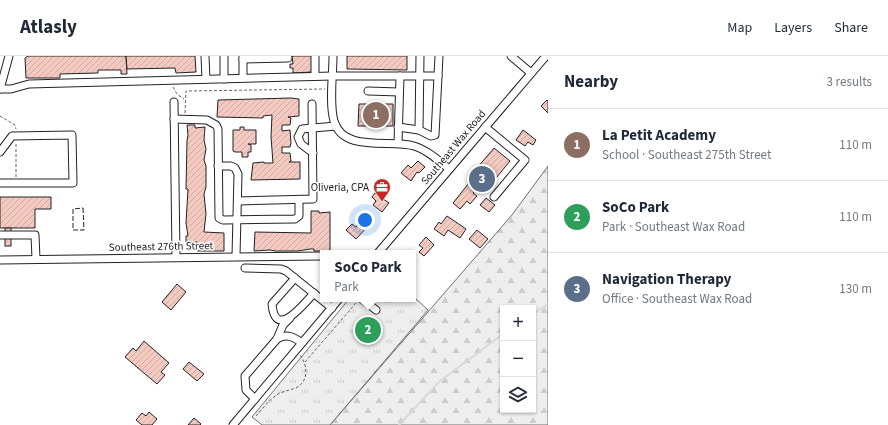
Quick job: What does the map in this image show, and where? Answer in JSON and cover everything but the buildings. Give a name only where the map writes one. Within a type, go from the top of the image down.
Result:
[{"type":"street","points":[[9,56],[0,89],[11,89],[29,84],[315,76],[438,76]]},
{"type":"street","points":[[206,56],[206,79]]},
{"type":"street","points":[[224,56],[224,79]]},
{"type":"street","points":[[315,56],[315,76]]},
{"type":"street","points":[[333,56],[333,113],[337,128],[350,139],[358,141],[398,143],[422,148],[449,169]]},
{"type":"street","points":[[419,130],[420,56]]},
{"type":"street","points":[[398,127],[419,130],[431,136],[436,134],[439,56]]},
{"type":"street","points":[[511,56],[531,73]]},
{"type":"street","name":"Southeast Wax Road","points":[[381,250],[546,56]]},
{"type":"street","points":[[243,78],[243,58],[288,58]]},
{"type":"street","points":[[398,143],[400,76]]},
{"type":"street","points":[[368,91],[399,92]]},
{"type":"street","points":[[174,102],[176,257]]},
{"type":"street","points":[[238,201],[311,200],[314,197],[312,104]]},
{"type":"street","points":[[174,119],[207,120],[216,125],[219,218],[237,220],[295,219],[299,216],[299,200]]},
{"type":"street","points":[[485,127],[525,160],[494,197]]},
{"type":"street","points":[[313,153],[301,144],[298,137],[302,129],[337,128]]},
{"type":"street","points":[[0,152],[12,136],[72,135],[73,183],[0,183]]},
{"type":"street","points":[[218,166],[235,168],[238,174],[236,256]]},
{"type":"street","points":[[0,235],[35,235],[36,259]]},
{"type":"street","name":"Southeast 276th Street","points":[[0,260],[320,256]]},
{"type":"street","points":[[245,268],[280,269],[286,271],[320,298]]},
{"type":"street","points":[[290,318],[282,320],[276,319],[272,313],[272,304],[295,278]]},
{"type":"street","points":[[255,399],[246,390],[245,376],[277,339],[283,325],[314,293]]},
{"type":"street","points":[[325,302],[332,308]]},
{"type":"street","points":[[233,425],[337,302]]},
{"type":"street","points":[[362,302],[376,310]]},
{"type":"street","points":[[277,339],[282,336],[288,336],[294,337],[302,343]]},
{"type":"path","points":[[172,80],[172,86],[185,100]]},
{"type":"path","points":[[185,116],[186,91],[327,89]]},
{"type":"path","points":[[0,116],[16,125],[16,183]]},
{"type":"path","points":[[304,362],[359,302]]},
{"type":"path","points":[[256,416],[274,398],[296,387],[306,376],[304,362],[296,351]]},
{"type":"green space","points":[[548,166],[548,425],[330,425],[512,215]]},
{"type":"green space","points":[[416,299],[428,310],[330,425],[262,425],[252,417],[347,302],[416,302]]},
{"type":"waterway","points":[[536,312],[548,304]]},
{"type":"waterway","points":[[399,425],[440,381],[500,336]]},
{"type":"fence","points":[[83,208],[84,230],[73,230],[73,209],[83,208]]},
{"type":"place","name":"La Petit Academy","points":[[376,115]]},
{"type":"place","name":"Navigation Therapy","points":[[482,179]]},
{"type":"place","name":"Oliveria, CPA","points":[[382,202]]},
{"type":"place","name":"SoCo Park","points":[[368,330]]}]
